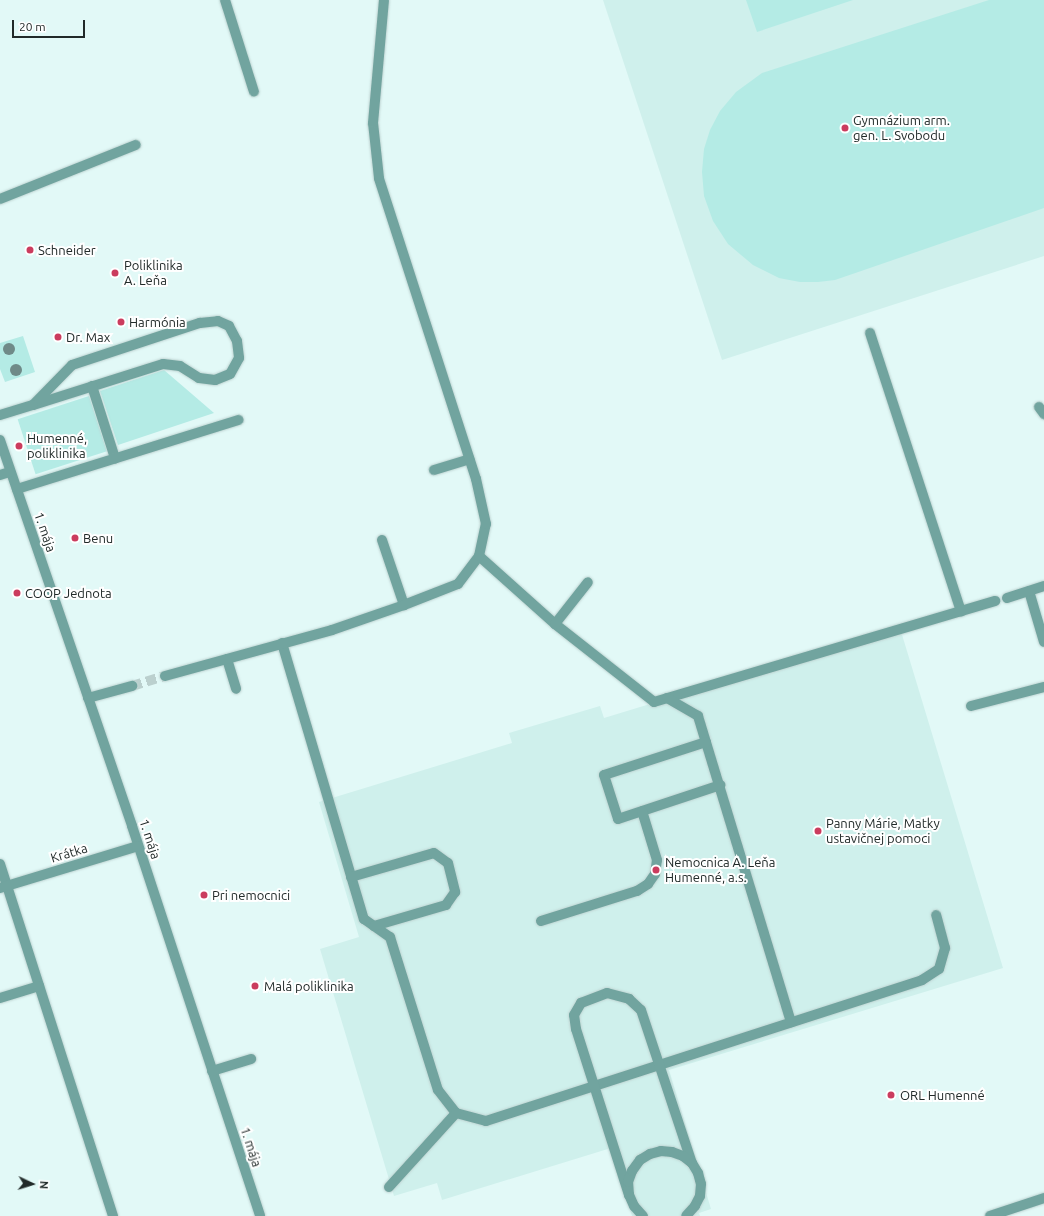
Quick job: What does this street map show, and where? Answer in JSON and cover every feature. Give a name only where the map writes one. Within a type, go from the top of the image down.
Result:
[{"type":"street","points":[[225,0],[254,92]]},
{"type":"street","points":[[165,676],[332,630],[404,605],[458,584],[479,556],[486,524],[476,479],[379,178],[373,123],[384,0]]},
{"type":"street","points":[[0,199],[136,145]]},
{"type":"street","points":[[0,415],[163,364],[180,366],[191,374],[200,378],[215,380],[230,374],[239,358],[237,341],[229,326],[218,321],[200,323],[72,365],[33,404]]},
{"type":"street","points":[[870,333],[961,611]]},
{"type":"street","points":[[92,386],[115,458]]},
{"type":"street","points":[[17,489],[238,420]]},
{"type":"street","name":"1. mája","points":[[0,440],[138,846],[260,1216]]},
{"type":"street","points":[[434,470],[469,459]]},
{"type":"street","points":[[0,475],[10,472]]},
{"type":"street","points":[[382,540],[404,605]]},
{"type":"street","points":[[479,556],[555,624],[654,702],[995,601]]},
{"type":"street","points":[[555,624],[588,582]]},
{"type":"street","points":[[1007,598],[1044,586]]},
{"type":"street","points":[[1029,591],[1044,642]]},
{"type":"street","points":[[282,643],[364,919],[390,937],[438,1090],[456,1113],[486,1121],[922,980],[939,969],[945,948],[936,915]]},
{"type":"street","points":[[227,659],[236,689]]},
{"type":"street","points":[[88,698],[132,686]]},
{"type":"street","points":[[970,706],[1044,687]]},
{"type":"street","points":[[667,698],[698,716],[791,1022]]},
{"type":"street","points":[[706,742],[604,775],[618,819],[720,785]]},
{"type":"street","points":[[541,921],[637,892],[648,884],[655,874],[657,860],[642,811]]},
{"type":"street","name":"Krátka","points":[[4,887],[138,846]]},
{"type":"street","points":[[351,877],[434,854],[448,863],[455,892],[446,905],[374,926]]},
{"type":"street","points":[[0,864],[4,887],[39,986],[113,1216]]},
{"type":"street","points":[[0,998],[39,986]]},
{"type":"street","points":[[643,1216],[634,1206],[629,1195],[576,1029],[574,1014],[581,1003],[607,993],[629,999],[641,1010],[692,1163],[698,1173],[701,1184],[700,1196],[695,1206],[686,1216]]},
{"type":"street","points":[[212,1071],[251,1059]]},
{"type":"street","points":[[389,1187],[456,1113]]},
{"type":"street","points":[[629,1195],[628,1182],[632,1171],[640,1160],[650,1154],[661,1151],[672,1152],[683,1156],[692,1163]]},
{"type":"street","points":[[990,1216],[1044,1198]]},
{"type":"shaded area","name":"Gymnázium arm. gen. L. Svobodu","points":[[603,0],[1044,0],[1044,256],[722,360]]},
{"type":"shaded area","points":[[746,0],[853,0],[757,32]]},
{"type":"shaded area","points":[[989,0],[1044,0],[1044,208],[835,280],[818,282],[800,282],[779,278],[753,265],[728,244],[713,221],[704,196],[702,172],[704,149],[710,130],[720,111],[736,92],[762,73]]},
{"type":"shaded area","points":[[23,336],[35,372],[5,382],[0,369],[0,343]]},
{"type":"shaded area","points":[[164,370],[214,413],[118,445],[100,391]]},
{"type":"shaded area","points":[[89,396],[107,451],[36,474],[18,419]]},
{"type":"shaded area","name":"Nemocnica A. Leňa Humenné, a.s.","points":[[900,628],[1003,968],[669,1070],[711,1209],[699,1213],[700,1216],[632,1216],[611,1148],[442,1200],[437,1183],[394,1196],[320,949],[359,937],[319,802],[512,743],[509,733],[600,706],[604,718]]},
{"type":"tunnel","points":[[132,686],[165,676]]},
{"type":"place","name":"Gymnázium arm. gen. L. Svobodu","points":[[845,128]]},
{"type":"place","name":"Schneider","points":[[30,250]]},
{"type":"place","name":"Poliklinika A. Leňa","points":[[115,273]]},
{"type":"place","name":"Harmónia","points":[[121,322]]},
{"type":"place","name":"Dr. Max","points":[[58,337]]},
{"type":"place","name":"Humenné, poliklinika","points":[[19,446]]},
{"type":"place","name":"Benu","points":[[75,538]]},
{"type":"place","name":"COOP Jednota","points":[[17,593]]},
{"type":"place","name":"Panny Márie, Matky ustavičnej pomoci","points":[[818,831]]},
{"type":"place","name":"Nemocnica A. Leňa Humenné, a.s.","points":[[656,870]]},
{"type":"place","name":"Pri nemocnici","points":[[204,895]]},
{"type":"place","name":"Malá poliklinika","points":[[255,986]]},
{"type":"place","name":"ORL Humenné","points":[[891,1095]]}]
